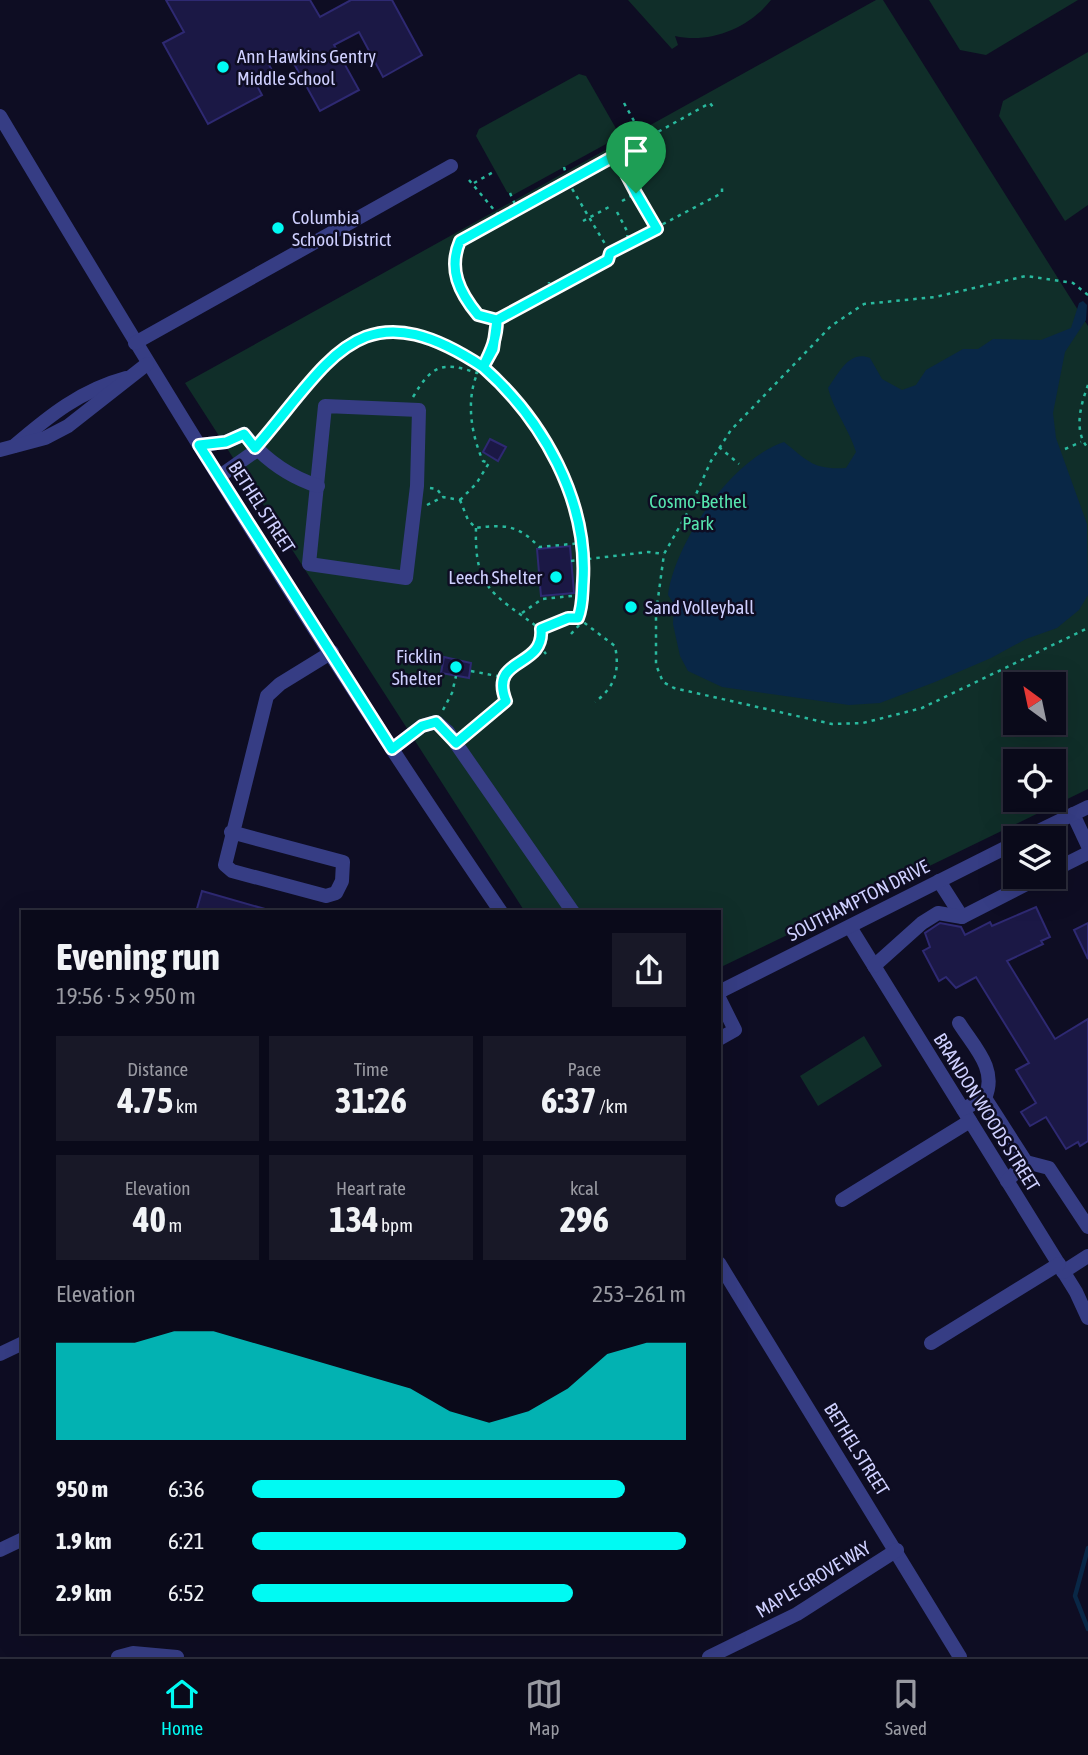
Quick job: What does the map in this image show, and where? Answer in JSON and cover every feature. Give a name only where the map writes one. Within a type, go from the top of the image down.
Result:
[{"type":"street","name":"BETHEL STREET","points":[[0,116],[147,364],[392,749],[500,910]]},
{"type":"street","points":[[135,343],[451,166]]},
{"type":"street","points":[[7,448],[46,438],[68,426],[147,364]]},
{"type":"street","points":[[325,406],[407,409],[419,410],[415,504],[406,578],[309,564],[325,406]]},
{"type":"street","points":[[199,445],[226,442],[244,434],[256,449],[291,477],[318,486]]},
{"type":"street","points":[[220,476],[256,449]]},
{"type":"street","points":[[231,832],[343,862],[342,881],[336,893],[326,896],[232,872],[225,865],[231,832],[267,696],[280,684],[332,652]]},
{"type":"street","points":[[392,749],[422,726],[436,722],[456,743],[572,910]]},
{"type":"street","points":[[1048,826],[1088,807]]},
{"type":"street","points":[[1073,814],[1088,846]]},
{"type":"street","name":"SOUTHAMPTON DRIVE","points":[[721,991],[1003,849]]},
{"type":"street","points":[[1066,864],[1088,853]]},
{"type":"street","points":[[939,881],[961,916]]},
{"type":"street","points":[[874,966],[922,923],[938,913],[961,916],[1016,889]]},
{"type":"street","name":"BRANDON WOODS STREET","points":[[850,926],[1061,1268],[1088,1318]]},
{"type":"street","points":[[721,1002],[735,1030],[721,1038]]},
{"type":"street","points":[[842,1200],[966,1115],[985,1098],[991,1084],[989,1071],[959,1023]]},
{"type":"street","points":[[985,1098],[1026,1162],[1049,1168],[1088,1227]]},
{"type":"street","points":[[1007,1181],[1026,1162]]},
{"type":"street","points":[[931,1343],[1061,1268],[1088,1256]]},
{"type":"street","name":"BETHEL STREET","points":[[721,1266],[960,1657]]},
{"type":"street","points":[[0,1354],[21,1344]]},
{"type":"street","points":[[0,1550],[21,1540]]},
{"type":"street","name":"MAPLE GROVE WAY","points":[[709,1657],[797,1614],[897,1550]]},
{"type":"street","points":[[118,1657],[133,1653],[177,1657]]},
{"type":"path","points":[[624,103],[644,139]]},
{"type":"path","points":[[713,107],[710,103],[460,241],[453,264],[454,275],[472,308],[484,319],[497,320],[608,260],[610,253],[722,193],[722,187]]},
{"type":"path","points":[[616,155],[657,229]]},
{"type":"path","points":[[565,167],[568,182],[610,253]]},
{"type":"path","points":[[472,184],[495,172]]},
{"type":"path","points":[[469,180],[501,218]]},
{"type":"path","points":[[622,201],[642,190]]},
{"type":"path","points":[[510,193],[518,210]]},
{"type":"path","points":[[583,221],[609,207]]},
{"type":"path","points":[[617,212],[627,232],[628,244]]},
{"type":"path","points":[[1088,295],[1073,283],[1026,275],[935,297],[858,305],[811,345],[731,430],[719,447],[664,554],[656,613],[656,665],[663,682],[687,692],[832,724],[863,723],[906,714],[1088,628]]},
{"type":"path","points":[[549,282],[549,292]]},
{"type":"path","points":[[489,463],[484,461],[479,452],[470,406],[477,373],[493,349],[497,320],[494,312]]},
{"type":"path","points":[[256,449],[332,357],[349,342],[369,333],[416,333],[438,341],[483,367],[519,404],[574,499],[584,560],[578,618]]},
{"type":"path","points":[[407,409],[421,384],[438,369],[454,365],[477,373]]},
{"type":"path","points":[[1088,385],[1080,419],[1082,441],[1088,448]]},
{"type":"path","points":[[1065,449],[1082,441]]},
{"type":"path","points":[[719,447],[739,464]]},
{"type":"path","points":[[460,500],[476,484],[493,458]]},
{"type":"path","points":[[415,504],[430,505],[443,497],[460,500]]},
{"type":"path","points":[[460,500],[468,520],[476,528],[477,568],[484,584],[541,629]]},
{"type":"path","points":[[476,528],[508,525],[518,528],[539,547],[582,543]]},
{"type":"path","points":[[571,561],[648,552],[664,554]]},
{"type":"path","points":[[522,612],[542,598],[582,595]]},
{"type":"path","points":[[541,629],[568,618],[578,618],[615,646],[618,657],[615,681],[595,702]]},
{"type":"path","points":[[571,634],[582,622]]},
{"type":"path","points":[[506,701],[500,684],[503,677],[508,669],[523,661],[539,645],[541,629]]},
{"type":"path","points":[[539,645],[546,654]]},
{"type":"path","points":[[471,671],[503,677]]},
{"type":"path","points":[[436,722],[452,693],[456,676]]},
{"type":"path","points":[[506,701],[511,702]]},
{"type":"path","points":[[456,743],[506,701]]},
{"type":"green space","points":[[628,0],[771,0],[752,19],[728,32],[702,38],[675,36],[678,45],[672,49]]},
{"type":"green space","name":"Cosmo-Bethel Park","points":[[876,0],[883,0],[1088,326],[1088,789],[1066,800],[1066,749],[1003,749],[1003,812],[1041,812],[1012,826],[1003,826],[1003,830],[721,967],[721,910],[524,910],[185,383]]},
{"type":"green space","points":[[929,0],[1078,0],[986,55],[960,50]]},
{"type":"green space","points":[[1088,52],[1088,205],[1065,221],[999,116],[1003,101]]},
{"type":"green space","points":[[579,74],[586,76],[618,132],[617,138],[513,195],[507,192],[476,136],[479,129]]},
{"type":"green space","points":[[864,1036],[882,1066],[818,1106],[800,1076]]},
{"type":"water","points":[[1083,301],[1087,305],[1086,320],[1065,352],[1053,413],[1056,438],[1087,524],[1088,595],[1079,610],[1057,628],[1026,639],[991,658],[935,682],[880,703],[849,705],[722,687],[688,671],[680,656],[673,624],[674,604],[668,595],[682,551],[709,505],[726,484],[764,451],[784,442],[818,466],[846,468],[856,452],[828,388],[845,364],[856,357],[870,358],[882,379],[902,390],[916,385],[926,370],[963,349],[978,349],[993,339],[1041,340],[1071,328],[1079,303]]},
{"type":"building","name":"Ann Hawkins Gentry Middle School","points":[[166,0],[310,0],[320,17],[351,0],[392,0],[422,55],[383,77],[359,32],[334,45],[359,90],[320,111],[287,51],[267,61],[273,72],[255,82],[262,95],[208,124],[163,43],[184,32]]},
{"type":"building","points":[[490,439],[506,447],[498,461],[483,452]]},
{"type":"building","name":"Leech Shelter","points":[[570,546],[574,593],[541,596],[537,549]]},
{"type":"building","name":"Ficklin Shelter","points":[[444,657],[471,663],[469,678],[441,673]]},
{"type":"building","points":[[202,891],[265,909],[265,910],[197,910]]},
{"type":"building","points":[[1036,907],[1050,937],[1041,941],[1043,944],[1007,961],[1055,1039],[1088,1019],[1088,1141],[1080,1146],[1078,1142],[1066,1149],[1046,1117],[1030,1126],[1021,1112],[1036,1103],[1016,1070],[1029,1063],[976,977],[956,988],[946,977],[939,981],[923,951],[930,947],[925,933],[940,923],[961,927],[965,935],[990,922],[992,926]]},
{"type":"building","points":[[1088,923],[1088,959],[1074,930]]},
{"type":"waterway","points":[[1088,1548],[1075,1596],[1088,1629]]},
{"type":"place","name":"Ann Hawkins Gentry Middle School","points":[[223,67]]},
{"type":"place","name":"Columbia School District","points":[[278,228]]},
{"type":"place","name":"Leech Shelter","points":[[556,577]]},
{"type":"place","name":"Sand Volleyball","points":[[631,607]]},
{"type":"place","name":"Ficklin Shelter","points":[[456,667]]},
{"type":"route","points":[[636,193],[616,155],[460,241],[453,264],[454,275],[460,288],[478,315],[484,319],[497,320],[496,334],[493,349],[483,367],[519,404],[540,435],[574,499],[584,560],[582,606],[578,618],[568,618],[541,629],[539,645],[523,661],[508,669],[503,677],[500,684],[506,701],[456,743],[436,722],[422,726],[392,749],[199,445],[226,442],[244,434],[255,448],[332,357],[349,342],[369,333],[416,333],[438,341],[483,367],[493,349],[497,320],[608,260],[610,253],[657,229],[636,193]]}]
